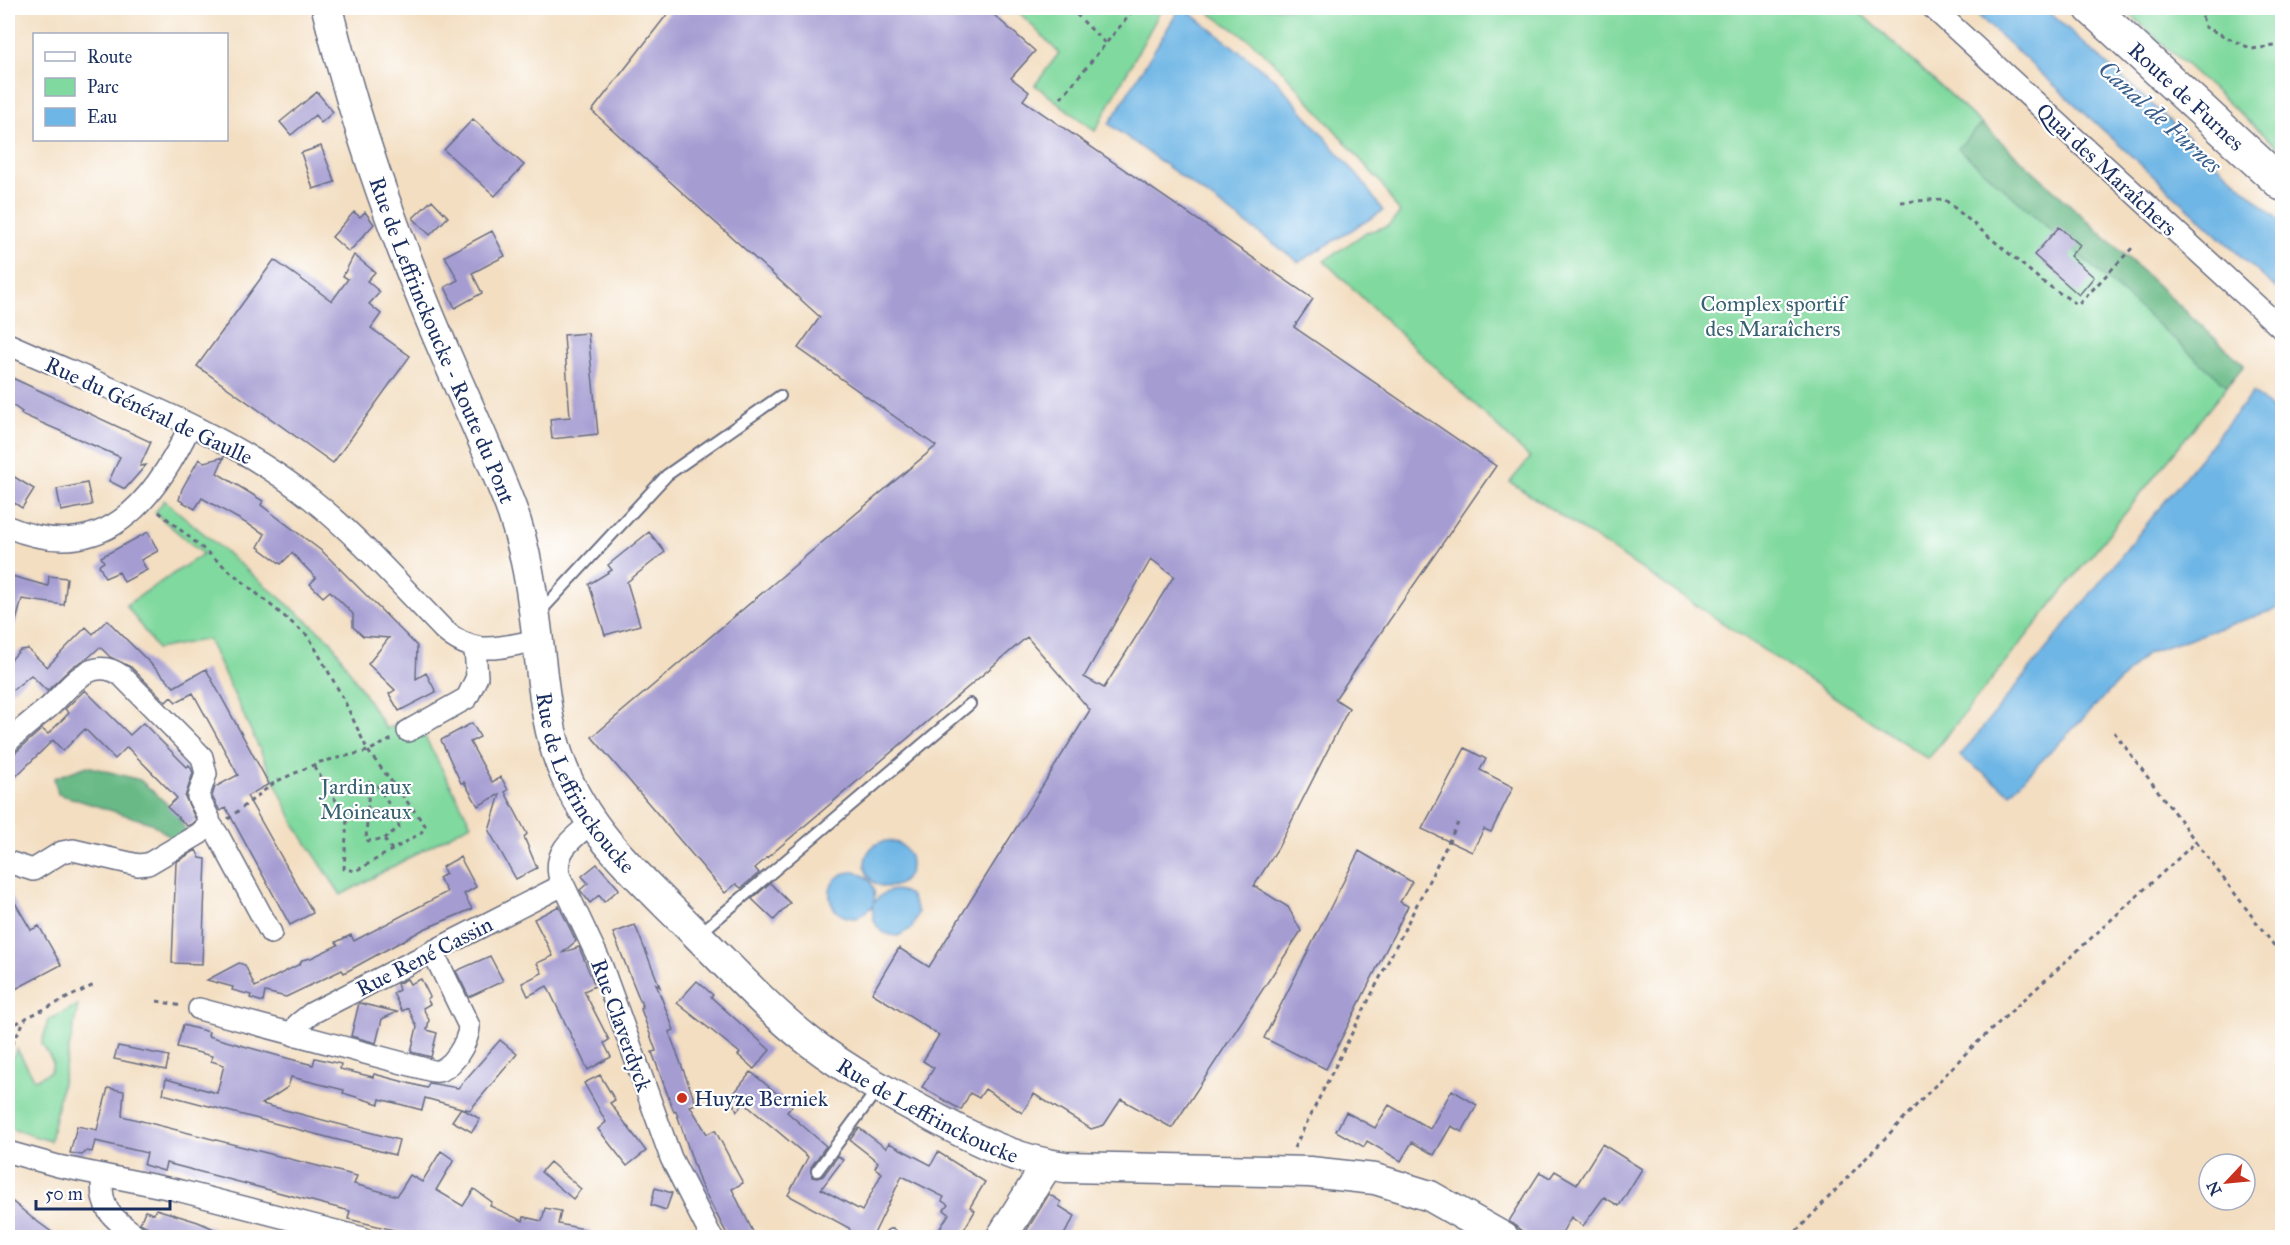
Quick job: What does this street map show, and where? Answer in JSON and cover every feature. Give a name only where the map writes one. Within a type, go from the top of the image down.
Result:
[{"type":"main road","name":"Rue de Leffrinckoucke - Route du Pont","points":[[327,8],[359,120],[393,222],[428,315],[515,518],[527,565],[542,676]]},
{"type":"main road","name":"Route de Furnes","points":[[2091,8],[2283,184]]},
{"type":"main road","name":"Rue de Leffrinckoucke","points":[[542,676],[549,725],[557,754],[567,779],[592,822],[627,866],[797,1031],[843,1066],[983,1142],[1047,1165],[1129,1170],[1283,1171],[1342,1174],[1409,1187],[1449,1205],[1504,1238]]},
{"type":"main road","points":[[1001,1238],[1047,1165]]},
{"type":"street","name":"Quai des Maraîchers","points":[[1933,8],[2283,329]]},
{"type":"street","name":"Rue du Général de Gaulle","points":[[8,344],[190,426],[246,454],[311,499],[444,630],[462,644],[475,648]]},
{"type":"street","points":[[8,527],[49,538],[81,537],[121,521],[145,501],[175,456],[190,426]]},
{"type":"street","points":[[408,730],[467,698],[477,677],[475,648],[498,647],[537,628]]},
{"type":"street","points":[[8,742],[83,674],[99,668],[111,670],[122,676],[202,757],[206,774],[198,797],[271,933]]},
{"type":"street","name":"Rue Claverdyck","points":[[592,822],[560,853],[557,865],[563,885],[601,964],[671,1158],[712,1238]]},
{"type":"street","points":[[8,862],[33,870],[62,852],[74,850],[138,865],[148,864],[212,826]]},
{"type":"street","name":"Rue René Cassin","points":[[294,1035],[298,1024],[312,1013],[563,885]]},
{"type":"street","points":[[199,1009],[433,1071],[446,1069],[467,1037],[469,1026],[433,952]]},
{"type":"street","points":[[8,1152],[177,1190],[332,1234],[363,1238]]},
{"type":"street","points":[[103,1175],[101,1191],[106,1209],[117,1221],[140,1238]]},
{"type":"lane","points":[[537,628],[667,475],[780,396]]},
{"type":"lane","points":[[698,935],[970,704]]},
{"type":"lane","points":[[817,1171],[879,1087]]},
{"type":"path","points":[[1070,8],[1106,44]]},
{"type":"path","points":[[1061,98],[1136,8]]},
{"type":"path","points":[[2200,8],[2205,27],[2229,39],[2252,49],[2283,45]]},
{"type":"path","points":[[1901,202],[1944,199],[2043,282],[2078,305],[2134,246]]},
{"type":"path","points":[[145,501],[309,637],[343,698],[368,752],[425,825],[421,833],[356,871],[344,869],[347,818],[313,765]]},
{"type":"path","points":[[212,826],[275,782],[313,765],[368,752],[408,730]]},
{"type":"path","points":[[2114,732],[2283,956]]},
{"type":"path","points":[[369,782],[379,787],[398,820],[399,827],[384,839],[366,841],[369,782]]},
{"type":"path","points":[[1283,1171],[1458,823]]},
{"type":"path","points":[[384,839],[392,850]]},
{"type":"path","points":[[1790,1238],[1968,1051],[2196,842]]},
{"type":"path","points":[[8,1028],[96,984]]},
{"type":"path","points":[[157,1000],[199,1009]]},
{"type":"path","points":[[8,1052],[26,1018]]},
{"type":"green space","points":[[1015,8],[1162,8],[1095,131],[1035,85],[1059,53]]},
{"type":"green space","name":"Complex sportif des Maraîchers","points":[[1202,8],[1855,8],[2244,365],[1928,759],[1510,482],[1530,458],[1324,261],[1365,233],[1388,226],[1400,213],[1380,182],[1282,70],[1251,41]]},
{"type":"green space","points":[[2123,8],[2282,8],[2282,151]]},
{"type":"green space","points":[[1982,124],[2244,365],[2227,386],[1958,148]]},
{"type":"green space","name":"Jardin aux Moineaux","points":[[164,500],[331,641],[386,729],[414,716],[471,824],[341,895],[295,825],[208,639],[157,649],[126,605],[203,554],[155,513]]},
{"type":"green space","points":[[87,766],[140,780],[175,811],[187,833],[172,838],[151,823],[58,794],[54,778]]},
{"type":"green space","points":[[78,1005],[50,1141],[8,1128],[8,1066],[17,1049],[35,1080],[51,1071],[53,1062],[42,1044],[48,1020]]},
{"type":"water","points":[[1180,8],[1184,8],[1277,81],[1362,181],[1383,211],[1299,262],[1109,124]]},
{"type":"water","name":"Canal de Furnes","points":[[1970,8],[2045,8],[2278,219],[2282,223],[2282,294]]},
{"type":"water","points":[[2253,392],[2282,418],[2282,607],[2147,653],[2010,793],[1960,756]]},
{"type":"water","points":[[888,841],[904,848],[911,864],[904,880],[888,887],[872,880],[865,864],[872,848]]},
{"type":"water","points":[[855,872],[865,876],[871,883],[874,903],[881,895],[890,891],[905,892],[910,895],[918,912],[912,928],[898,936],[886,934],[875,923],[873,906],[857,918],[845,917],[837,912],[832,904],[831,887],[836,879],[844,874]]},
{"type":"building","points":[[672,8],[986,8],[1035,51],[1011,78],[1029,92],[1023,100],[1313,299],[1294,327],[1496,466],[1335,699],[1349,708],[1278,848],[1254,886],[1288,907],[1301,931],[1172,1128],[1121,1099],[1104,1125],[1091,1129],[1034,1094],[1022,1113],[985,1089],[979,1098],[970,1093],[961,1110],[922,1087],[934,1068],[923,1061],[939,1035],[872,993],[899,948],[929,967],[1090,710],[1027,637],[755,868],[759,873],[741,888],[736,884],[725,893],[592,737],[936,446],[798,348],[820,317],[592,111]],"holes":[[[1151,559],[1174,576],[1104,688],[1084,677]]]},
{"type":"building","points":[[317,92],[333,112],[321,123],[315,115],[291,135],[280,122]]},
{"type":"building","points":[[473,119],[524,165],[495,196],[444,150]]},
{"type":"building","points":[[321,146],[335,182],[313,189],[301,153]]},
{"type":"building","points":[[432,200],[448,217],[430,235],[413,218]]},
{"type":"building","points":[[354,212],[360,217],[365,212],[374,224],[349,252],[332,237]]},
{"type":"building","points":[[2059,227],[2080,245],[2070,256],[2094,277],[2079,295],[2034,255]]},
{"type":"building","points":[[492,231],[505,256],[472,273],[482,293],[455,308],[445,287],[458,280],[445,256]]},
{"type":"building","points":[[354,255],[375,272],[367,281],[380,292],[369,304],[381,314],[371,328],[410,356],[333,463],[197,366],[274,260],[332,301],[348,279],[343,276]]},
{"type":"building","points":[[588,333],[598,434],[552,439],[550,419],[570,417],[564,335]]},
{"type":"building","points":[[8,376],[151,442],[140,466],[146,465],[125,489],[109,481],[120,457],[21,414],[22,412],[8,402]]},
{"type":"building","points":[[224,457],[217,473],[263,501],[261,505],[323,552],[417,646],[416,679],[426,673],[436,692],[399,711],[389,694],[395,690],[368,664],[389,638],[363,636],[353,627],[353,614],[330,591],[323,597],[310,584],[316,578],[292,553],[281,564],[258,547],[265,534],[202,498],[195,509],[179,500],[182,489],[199,459],[204,462]]},
{"type":"building","points":[[8,473],[34,489],[22,508],[8,499]]},
{"type":"building","points":[[87,483],[92,505],[61,511],[57,489]]},
{"type":"building","points":[[148,532],[158,551],[141,560],[147,570],[124,582],[119,572],[105,578],[99,565],[104,562],[101,557]]},
{"type":"building","points":[[649,532],[665,552],[627,582],[640,625],[605,635],[589,584],[612,570],[608,565]]},
{"type":"building","points":[[8,575],[48,586],[49,576],[67,578],[64,605],[22,599],[12,636],[8,635]]},
{"type":"building","points":[[107,620],[174,687],[206,669],[269,784],[247,796],[313,913],[290,925],[226,808],[220,811],[216,804],[212,796],[215,787],[238,775],[193,693],[176,702],[171,697],[166,702],[131,667],[110,657],[100,647],[88,658],[73,666],[47,691],[31,675],[8,694],[8,663],[20,650],[28,649],[47,667],[86,627],[93,634]]},
{"type":"building","points":[[85,690],[130,735],[143,723],[187,767],[189,765],[193,773],[185,797],[196,820],[192,824],[187,826],[167,807],[177,798],[127,747],[115,759],[85,729],[63,751],[53,740],[8,784],[8,754],[16,752],[42,729],[48,734],[69,713],[65,709]]},
{"type":"building","points":[[472,723],[480,737],[470,742],[492,782],[501,777],[508,790],[505,792],[527,834],[524,837],[537,868],[516,879],[489,831],[500,794],[478,806],[464,782],[461,783],[441,740]]},
{"type":"building","points":[[1465,748],[1486,759],[1480,770],[1513,787],[1491,832],[1484,829],[1472,852],[1422,829]]},
{"type":"building","points":[[196,850],[200,858],[206,859],[202,964],[172,963],[176,862]]},
{"type":"building","points":[[1359,851],[1412,882],[1400,902],[1408,906],[1326,1069],[1264,1038]]},
{"type":"building","points":[[460,857],[476,887],[464,894],[472,909],[424,929],[344,973],[342,970],[286,997],[265,992],[263,1002],[250,998],[251,995],[232,990],[233,987],[207,980],[239,963],[245,965],[255,987],[300,964],[302,960],[338,945],[336,942],[351,935],[354,941],[447,892],[439,878],[446,874],[442,867]]},
{"type":"building","points":[[597,864],[619,889],[604,902],[599,895],[590,903],[580,890],[588,883],[582,876]]},
{"type":"building","points":[[770,883],[790,903],[774,920],[752,899]]},
{"type":"building","points":[[8,891],[31,930],[39,926],[61,965],[8,993]]},
{"type":"building","points":[[559,906],[576,941],[562,953],[579,947],[595,986],[584,991],[609,1040],[604,1043],[611,1057],[588,1070],[547,986],[528,996],[522,983],[542,973],[537,963],[553,956],[534,919]]},
{"type":"building","points":[[635,925],[660,987],[656,984],[674,1030],[669,1032],[696,1104],[690,1106],[707,1134],[715,1130],[743,1183],[732,1189],[756,1238],[729,1238],[700,1183],[676,1111],[674,1112],[652,1052],[656,1051],[641,1009],[643,1008],[613,933]]},
{"type":"building","points":[[490,956],[503,981],[469,997],[456,971]]},
{"type":"building","points":[[407,979],[410,984],[421,979],[430,997],[427,999],[430,1004],[423,1008],[429,1020],[427,1030],[437,1033],[431,1057],[411,1052],[417,1027],[408,1008],[402,1011],[393,993],[399,990],[397,984]]},
{"type":"building","points":[[697,981],[713,995],[711,997],[770,1050],[754,1069],[738,1055],[740,1053],[677,1003]]},
{"type":"building","points":[[359,1003],[397,1012],[382,1019],[376,1043],[351,1036]]},
{"type":"building","points":[[183,1025],[209,1032],[208,1036],[313,1065],[315,1058],[341,1064],[340,1069],[373,1077],[374,1074],[427,1088],[429,1083],[458,1088],[500,1040],[517,1054],[470,1110],[425,1098],[422,1110],[380,1099],[379,1104],[343,1093],[344,1090],[291,1077],[288,1087],[262,1104],[399,1140],[395,1155],[163,1094],[166,1079],[217,1093],[224,1065],[211,1061],[212,1056],[177,1047]]},
{"type":"building","points":[[118,1046],[169,1056],[166,1070],[114,1059]]},
{"type":"building","points":[[751,1072],[792,1106],[787,1112],[826,1146],[811,1167],[812,1177],[823,1176],[838,1156],[843,1160],[821,1189],[862,1211],[882,1173],[875,1168],[878,1162],[850,1140],[859,1128],[886,1148],[889,1143],[931,1165],[938,1152],[985,1182],[970,1207],[975,1211],[959,1238],[934,1238],[949,1214],[944,1210],[948,1205],[942,1201],[944,1197],[902,1176],[872,1238],[848,1238],[851,1232],[849,1228],[788,1195],[808,1157],[744,1103],[737,1111],[731,1097]]},
{"type":"building","points":[[600,1075],[615,1100],[610,1103],[646,1151],[627,1166],[598,1129],[606,1122],[584,1083]]},
{"type":"building","points":[[108,1088],[124,1091],[122,1116],[357,1176],[354,1184],[397,1196],[410,1175],[422,1182],[441,1151],[454,1160],[436,1190],[463,1206],[474,1189],[492,1202],[490,1206],[523,1221],[524,1217],[542,1221],[545,1208],[561,1211],[558,1224],[590,1230],[589,1238],[427,1238],[348,1219],[350,1211],[166,1163],[164,1171],[144,1165],[147,1153],[95,1141],[92,1152],[87,1151],[82,1155],[70,1153],[77,1126],[97,1130]]},
{"type":"building","points":[[1452,1090],[1477,1105],[1462,1132],[1451,1126],[1434,1155],[1412,1142],[1401,1161],[1367,1141],[1364,1147],[1336,1131],[1346,1112],[1375,1128],[1389,1105],[1430,1129]]},
{"type":"building","points":[[461,1108],[480,1119],[472,1132],[452,1121]]},
{"type":"building","points":[[1602,1144],[1642,1169],[1619,1206],[1604,1197],[1583,1226],[1571,1217],[1559,1238],[1531,1238],[1509,1221],[1540,1172],[1550,1178],[1555,1171],[1577,1184]]},
{"type":"building","points":[[550,1162],[581,1189],[573,1199],[541,1172]]},
{"type":"building","points":[[655,1188],[672,1193],[666,1210],[651,1205]]},
{"type":"building","points":[[1049,1194],[1061,1202],[1059,1206],[1075,1216],[1062,1238],[1022,1238]]},
{"type":"building","points":[[8,1198],[31,1217],[60,1238],[8,1238]]},
{"type":"building","points":[[156,1209],[198,1222],[235,1238],[164,1235],[140,1223],[145,1211],[154,1214]]},
{"type":"place","name":"Huyze Berniek","points":[[682,1098]]}]
